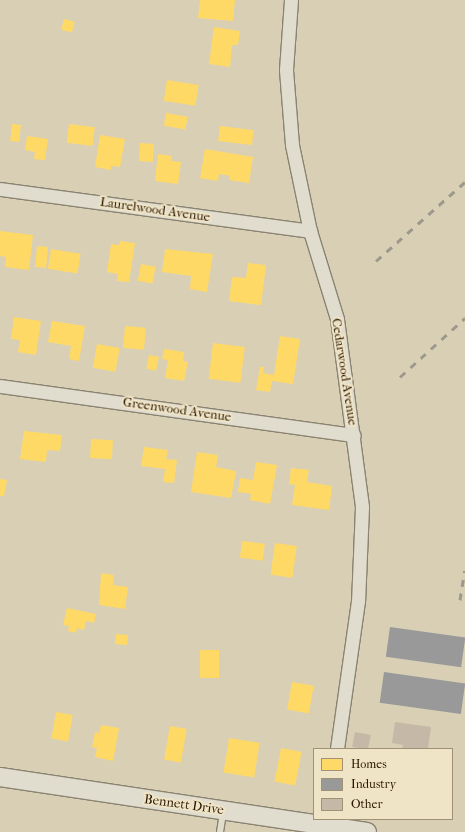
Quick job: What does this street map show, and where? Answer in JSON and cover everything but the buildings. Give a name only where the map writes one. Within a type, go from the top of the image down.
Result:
[{"type":"main road","name":"Bennett Drive","points":[[0,777],[223,810],[326,822],[367,832]]},
{"type":"street","name":"Cedarwood Avenue","points":[[292,0],[286,70],[291,138],[310,231],[337,319],[354,435],[362,507],[358,601],[337,748]]},
{"type":"street","name":"Laurelwood Avenue","points":[[0,189],[310,231]]},
{"type":"street","name":"Greenwood Avenue","points":[[0,386],[354,435]]},
{"type":"lane","points":[[220,832],[223,810]]},
{"type":"railway","points":[[376,261],[465,182]]},
{"type":"railway","points":[[400,377],[465,318]]},
{"type":"railway","points":[[460,600],[465,570]]}]
